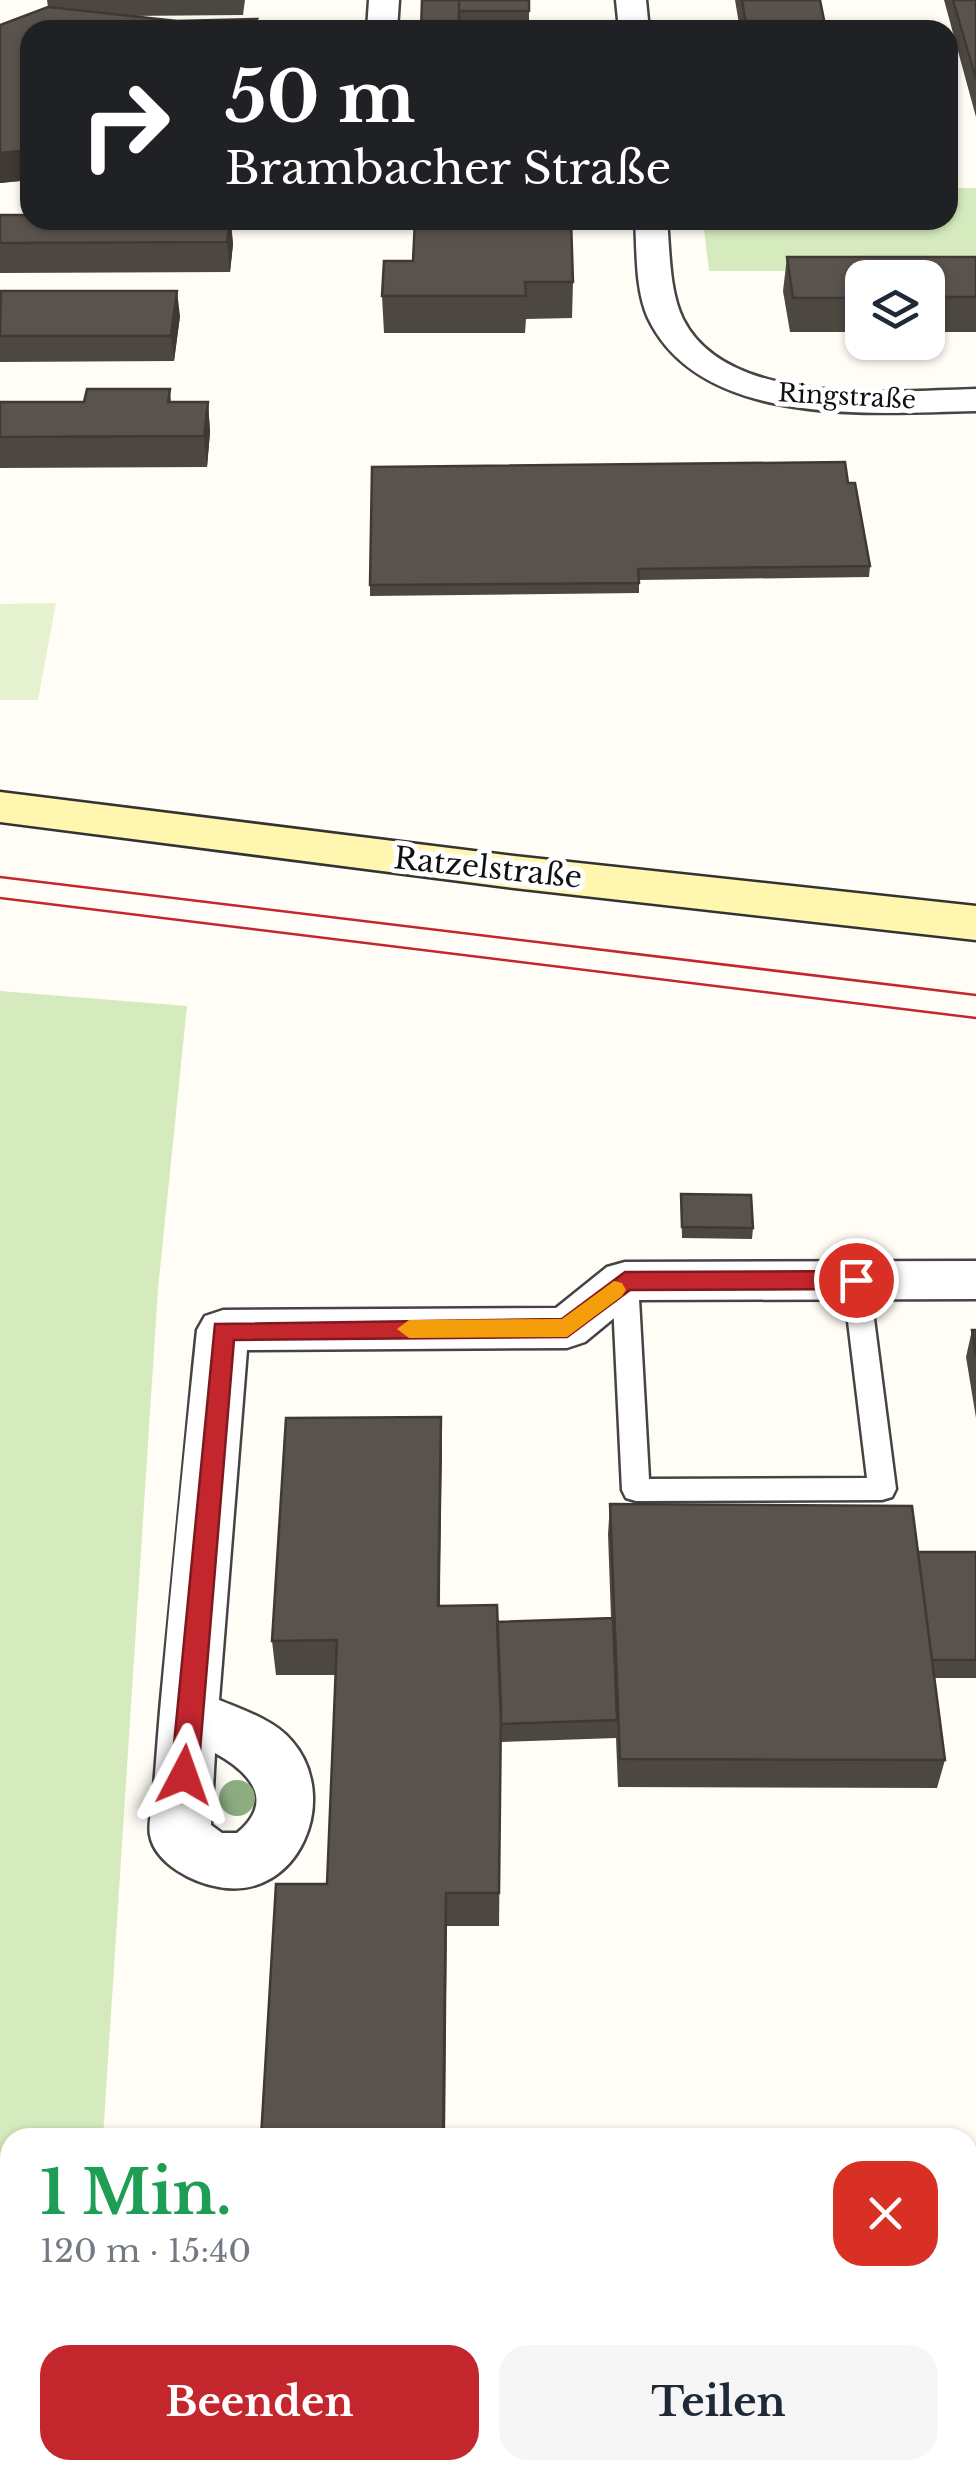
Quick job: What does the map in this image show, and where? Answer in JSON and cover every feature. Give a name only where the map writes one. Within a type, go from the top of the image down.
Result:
[{"type":"main road","name":"Ratzelstraße","points":[[0,807],[494,870],[976,923]]},
{"type":"street","name":"Ringstraße","points":[[652,230],[666,320],[692,351],[728,378],[760,390],[807,398],[976,400]]},
{"type":"street","points":[[188,1714],[223,1330],[567,1328],[625,1281],[976,1280]]},
{"type":"lane","points":[[625,1281],[636,1490],[882,1489],[856,1280]]},
{"type":"green space","points":[[958,188],[976,188],[976,271],[945,271],[945,260],[845,260],[845,271],[709,271],[704,230],[958,230]]},
{"type":"green space","points":[[56,603],[38,700],[0,700],[0,604]]},
{"type":"green space","points":[[0,991],[187,1006],[158,1289],[104,2128],[0,2128]]},
{"type":"building","points":[[422,0],[459,0],[459,20],[421,20]]},
{"type":"building","points":[[459,0],[529,0],[529,11],[459,11]]},
{"type":"building","points":[[742,0],[820,0],[824,20],[745,20]]},
{"type":"building","points":[[953,0],[976,0],[976,79]]},
{"type":"building","points":[[48,7],[168,20],[20,20],[20,151],[0,153],[0,25]]},
{"type":"building","points":[[0,215],[20,215],[20,230],[229,230],[227,242],[0,243]]},
{"type":"building","points":[[415,230],[571,230],[573,282],[525,282],[526,296],[382,296],[384,261],[413,261]]},
{"type":"building","points":[[787,257],[976,257],[976,297],[945,297],[945,260],[845,260],[845,298],[793,298]]},
{"type":"building","points":[[1,291],[177,291],[171,336],[0,336]]},
{"type":"building","points":[[87,389],[170,389],[168,402],[208,402],[204,436],[0,437],[0,402],[84,402]]},
{"type":"building","points":[[845,462],[848,483],[855,483],[870,566],[638,569],[639,583],[370,585],[372,467]]},
{"type":"building","points":[[681,1194],[751,1195],[753,1228],[682,1227]]},
{"type":"building","points":[[441,1417],[438,1606],[497,1605],[501,1708],[499,1893],[446,1893],[443,2128],[262,2128],[276,1884],[327,1884],[337,1640],[272,1641],[286,1418]]},
{"type":"building","points":[[610,1504],[912,1506],[945,1760],[620,1759]]},
{"type":"building","points":[[918,1552],[976,1552],[976,1660],[932,1660]]},
{"type":"building","points":[[613,1618],[617,1720],[501,1724],[497,1622]]},
{"type":"tram line","points":[[0,877],[976,995]]},
{"type":"tram line","points":[[0,898],[976,1018]]},
{"type":"slow traffic","points":[[409,1329],[567,1328],[614,1290]]},
{"type":"route","points":[[184,1775],[223,1330],[567,1328],[625,1281],[856,1280]]}]
